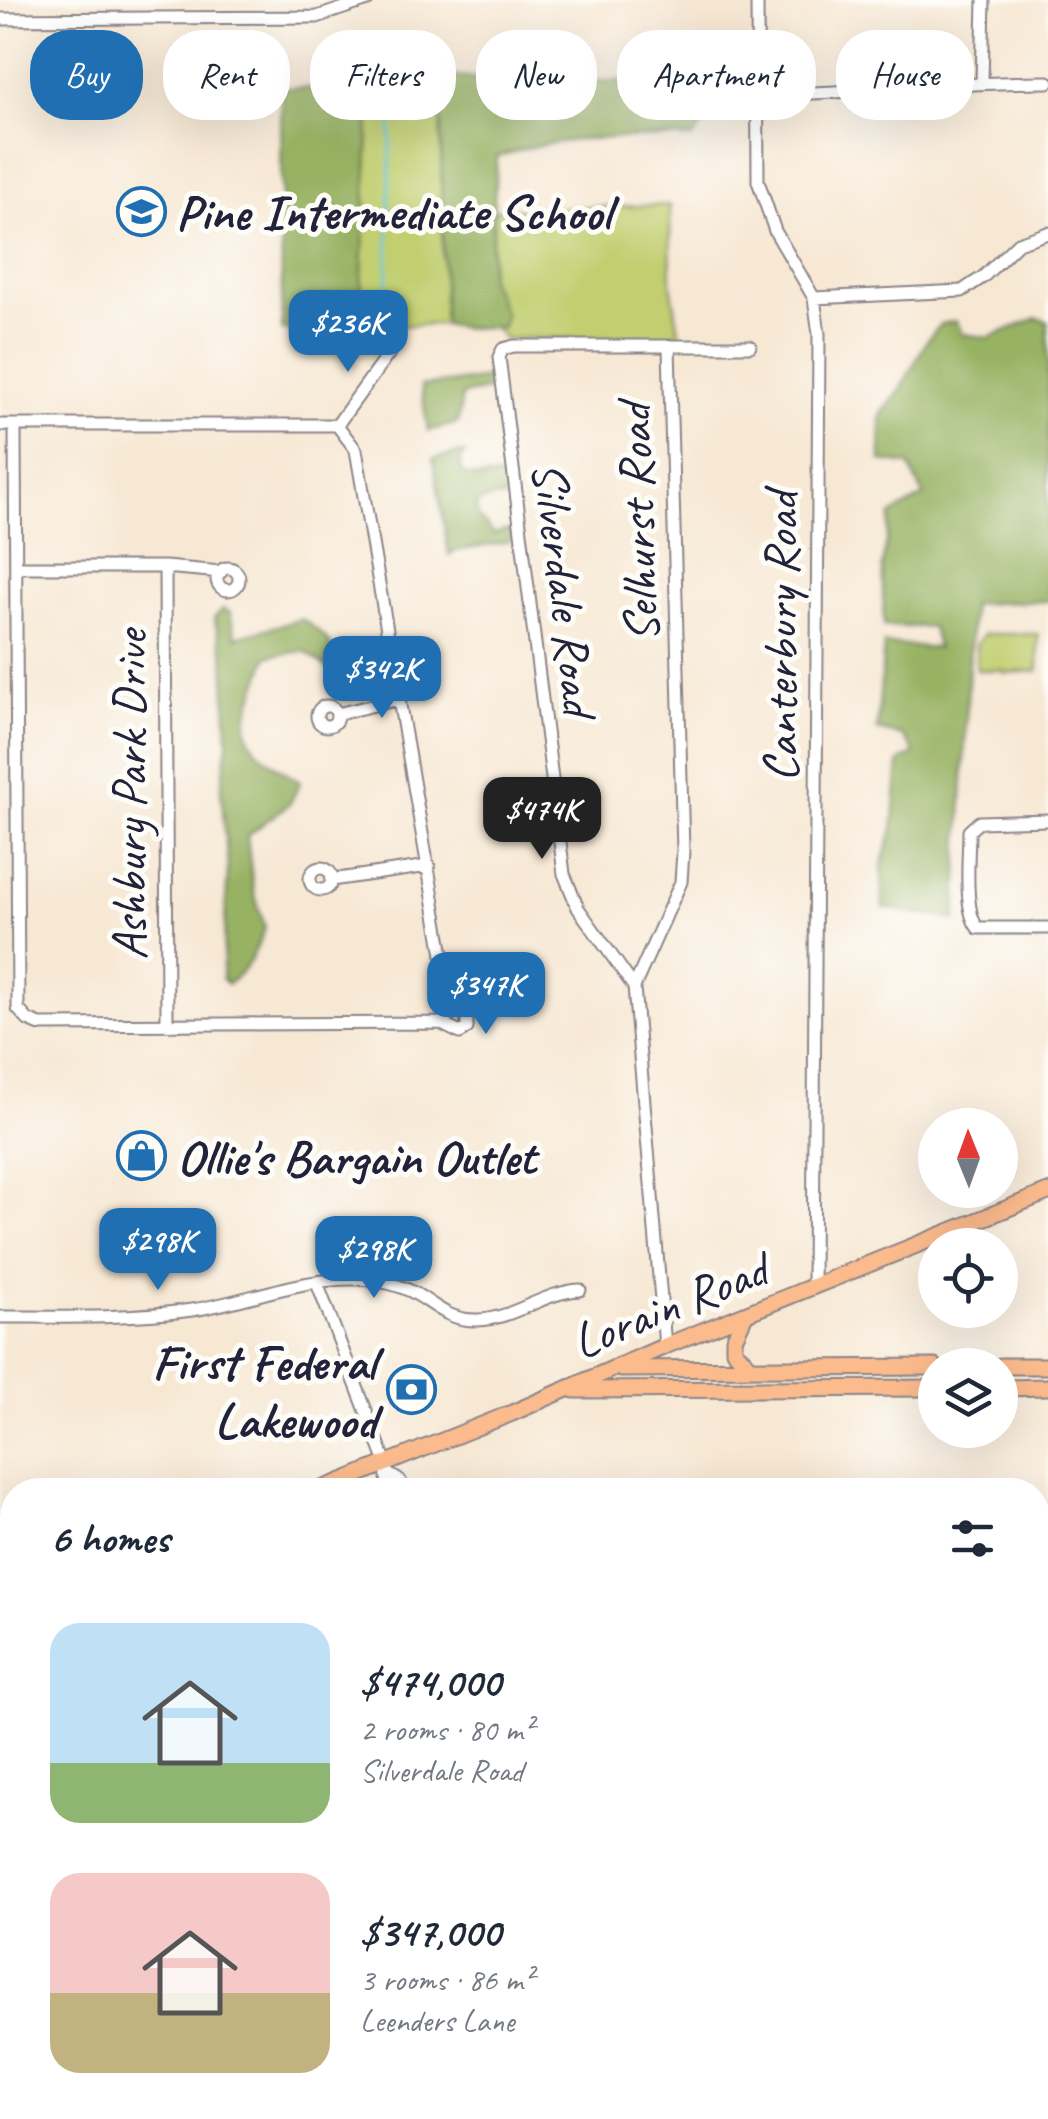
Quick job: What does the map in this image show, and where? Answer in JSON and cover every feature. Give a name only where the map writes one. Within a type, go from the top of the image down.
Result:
[{"type":"main road","name":"Lorain Road","points":[[359,1478],[388,1469],[665,1346],[1048,1192]]},
{"type":"main road","points":[[745,1314],[734,1339],[734,1350],[751,1368]]},
{"type":"main road","points":[[612,1370],[918,1366]]},
{"type":"main road","points":[[1018,1366],[1048,1366]]},
{"type":"main road","points":[[565,1390],[918,1388]]},
{"type":"main road","points":[[1018,1388],[1048,1388]]},
{"type":"street","points":[[0,19],[317,17],[368,0]]},
{"type":"street","name":"Canterbury Road","points":[[758,0],[758,30]]},
{"type":"street","points":[[982,82],[984,0]]},
{"type":"street","points":[[816,93],[982,82],[1048,82]]},
{"type":"street","name":"Canterbury Road","points":[[759,120],[758,181],[775,231],[814,298],[819,334],[813,1288]]},
{"type":"street","points":[[814,298],[962,290],[983,277],[1018,243],[1048,233]]},
{"type":"street","name":"Silverdale Road","points":[[634,987],[578,908],[564,874],[499,357],[514,346],[669,347]]},
{"type":"street","points":[[669,347],[750,346]]},
{"type":"street","name":"Selhurst Road","points":[[634,987],[682,882],[669,347]]},
{"type":"street","points":[[337,424],[392,349]]},
{"type":"street","points":[[15,424],[18,1009],[28,1020],[40,1024],[448,1016],[429,866],[356,450],[337,424]]},
{"type":"street","points":[[0,425],[337,424]]},
{"type":"street","points":[[18,566],[164,567],[220,572]]},
{"type":"street","name":"Ashbury Park Drive","points":[[164,567],[167,1022]]},
{"type":"street","points":[[337,714],[399,700]]},
{"type":"street","points":[[1048,820],[989,819],[970,831],[970,908],[974,925],[985,930],[1048,928]]},
{"type":"street","points":[[331,880],[429,866]]},
{"type":"street","points":[[634,987],[665,1346]]},
{"type":"street","points":[[0,1317],[154,1314],[354,1279],[382,1282],[419,1296],[432,1308],[462,1320],[489,1319],[559,1291],[580,1290]]},
{"type":"street","points":[[317,1283],[388,1469],[397,1478]]},
{"type":"street","points":[[387,1478],[388,1469]]},
{"type":"green space","points":[[456,77],[476,78],[476,120],[597,120],[597,81],[617,81],[617,120],[697,120],[703,125],[693,138],[570,141],[497,157],[489,279],[505,314],[502,327],[463,328],[444,324],[441,120],[456,120]]},
{"type":"green space","points":[[290,88],[310,88],[310,120],[369,120],[359,332],[282,330],[281,120],[290,120]]},
{"type":"green space","points":[[369,120],[441,120],[444,324],[359,327]]},
{"type":"green space","points":[[670,205],[671,284],[680,337],[504,339],[494,327],[502,327],[489,279],[495,210]]},
{"type":"green space","points":[[1037,318],[1048,322],[1048,601],[972,604],[956,920],[883,908],[882,866],[893,830],[899,762],[915,753],[903,736],[877,730],[884,644],[937,648],[932,627],[884,626],[882,567],[891,515],[924,496],[909,465],[881,461],[881,415],[941,324],[956,321],[963,334],[988,338]]},
{"type":"green space","points":[[493,380],[495,388],[462,395],[458,423],[428,431],[421,386]]},
{"type":"green space","points":[[465,454],[460,459],[461,472],[507,479],[504,499],[495,497],[477,503],[477,516],[494,534],[506,530],[513,533],[510,542],[449,555],[433,459]]},
{"type":"green space","points":[[223,609],[230,613],[236,637],[302,619],[329,642],[339,676],[304,651],[268,656],[252,700],[247,730],[251,742],[300,782],[290,803],[247,836],[253,889],[265,928],[246,966],[227,984],[222,979],[228,866],[221,791],[228,743],[224,655],[214,618]]},
{"type":"green space","points":[[985,634],[1038,634],[1038,671],[977,670],[976,644]]},
{"type":"waterway","points":[[386,328],[391,120]]},
{"type":"place","name":"Pine Intermediate School","points":[[141,211]]},
{"type":"place","name":"Ollie's Bargain Outlet","points":[[142,1156]]},
{"type":"place","name":"First Federal Lakewood","points":[[411,1390]]}]
